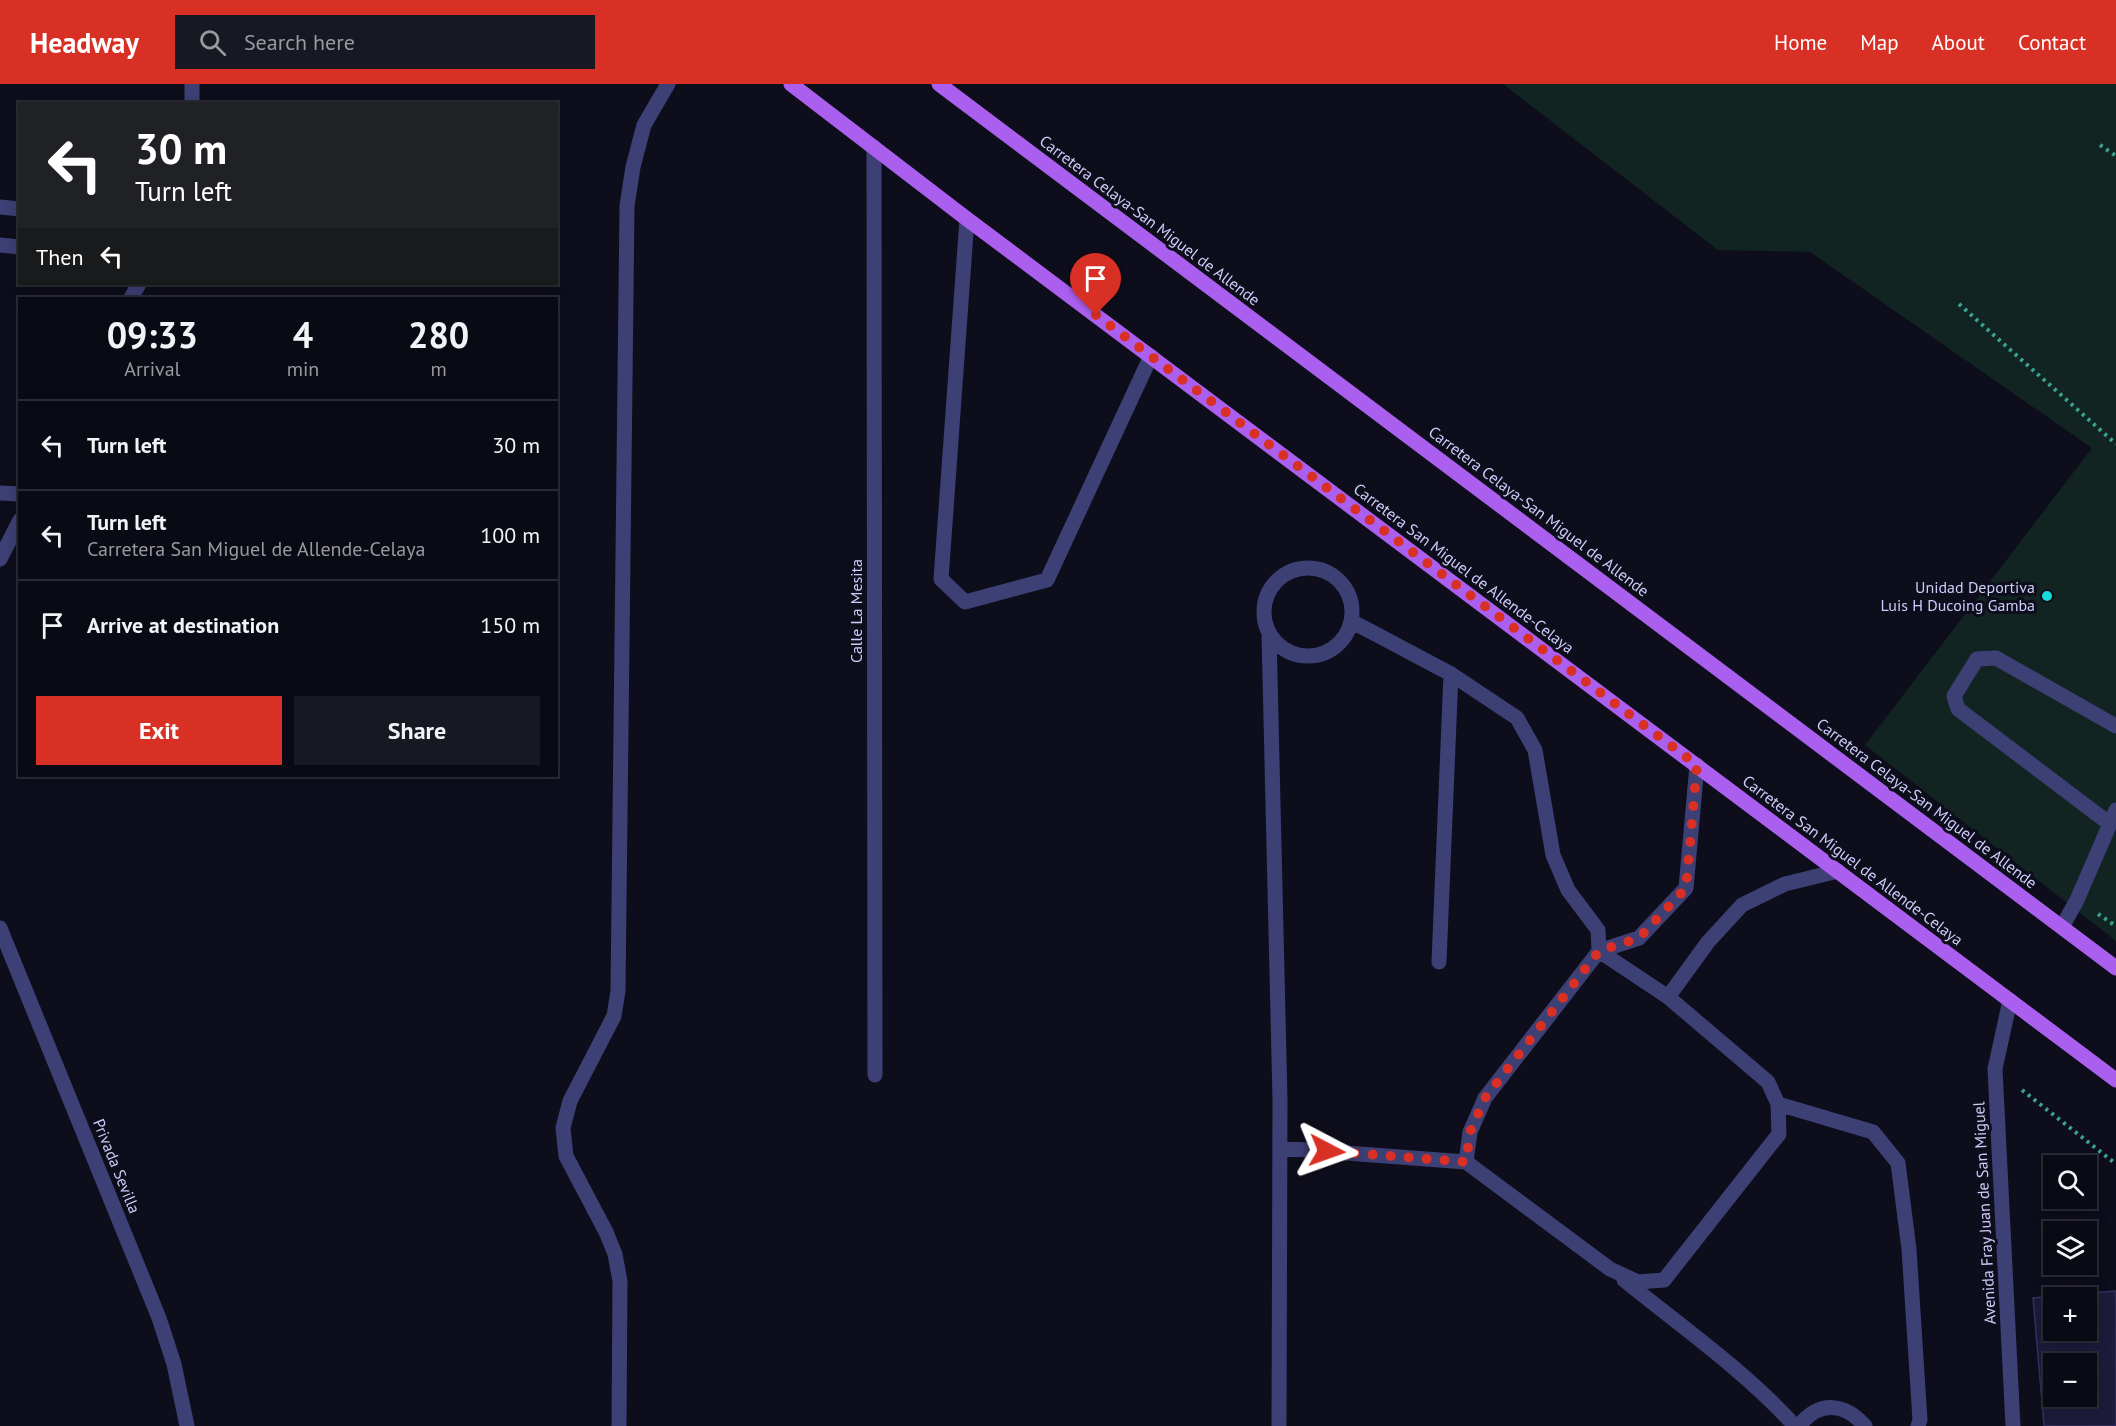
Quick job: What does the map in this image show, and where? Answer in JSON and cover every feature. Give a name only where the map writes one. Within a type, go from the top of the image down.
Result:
[{"type":"main road","name":"Carretera San Miguel de Allende-Celaya","points":[[791,84],[967,219],[2116,1080]]},
{"type":"main road","name":"Carretera Celaya-San Miguel de Allende","points":[[939,84],[2116,968]]},
{"type":"street","points":[[192,84],[192,102]]},
{"type":"street","points":[[619,1426],[620,1281],[615,1254],[566,1156],[563,1128],[570,1101],[614,1016],[618,992],[627,206],[633,168],[645,125],[668,84]]},
{"type":"street","name":"Calle La Mesita","points":[[874,147],[875,1075]]},
{"type":"street","points":[[0,207],[18,209]]},
{"type":"street","points":[[967,219],[941,579],[965,602],[1047,580],[1151,356]]},
{"type":"street","points":[[0,245],[18,247]]},
{"type":"street","points":[[0,494],[18,494]]},
{"type":"street","points":[[0,559],[18,524]]},
{"type":"street","points":[[1269,634],[1279,646],[1292,654],[1307,657],[1322,655],[1336,647],[1346,635],[1351,621],[1352,606],[1346,591],[1337,579],[1323,571],[1308,568],[1293,570],[1280,578],[1270,589],[1264,604],[1264,619],[1269,634],[1280,1148],[1279,1426]]},
{"type":"street","points":[[1351,621],[1451,674],[1517,718],[1535,750],[1553,855],[1568,890],[1598,930],[1599,951]]},
{"type":"street","points":[[2062,927],[2077,900],[2113,817],[1958,709],[1954,696],[1977,659],[1996,658],[2116,726]]},
{"type":"street","points":[[1439,962],[1451,674]]},
{"type":"street","points":[[1466,1162],[1470,1132],[1485,1098],[1599,951],[1639,938],[1686,888],[1697,765]]},
{"type":"street","points":[[1668,998],[1708,942],[1742,905],[1785,884],[1838,872]]},
{"type":"street","name":"Privada Sevilla","points":[[0,928],[159,1318],[174,1364],[186,1425]]},
{"type":"street","points":[[1599,951],[1668,998],[1768,1082],[1778,1104],[1779,1134],[1664,1280],[1638,1282],[1610,1269]]},
{"type":"street","name":"Avenida Fray Juan de San Miguel","points":[[2010,1000],[1995,1069],[2013,1426]]},
{"type":"street","points":[[1778,1104],[1874,1132],[1898,1163],[1909,1249],[1920,1420],[1918,1426]]},
{"type":"street","points":[[1280,1148],[1466,1162],[1610,1269],[1737,1370],[1797,1426],[1818,1410],[1831,1407],[1845,1409],[1865,1426]]},
{"type":"path","points":[[2100,145],[2116,156]]},
{"type":"path","points":[[1959,304],[2116,444]]},
{"type":"path","points":[[1995,1069],[2116,1164]]},
{"type":"green space","name":"Unidad Deportiva Luis H Ducoing Gamba","points":[[1503,84],[2116,84],[2116,941],[1865,745],[2092,448],[1810,252],[1718,250]]},
{"type":"building","points":[[2116,1291],[2116,1426],[2044,1426],[2033,1298],[2043,1297],[2043,1341],[2097,1341],[2097,1293]]},
{"type":"place","name":"Unidad Deportiva Luis H Ducoing Gamba","points":[[2047,596]]},
{"type":"route","points":[[1096,315],[1697,765],[1686,888],[1639,938],[1599,951],[1485,1098],[1470,1132],[1466,1162],[1327,1151]]}]
